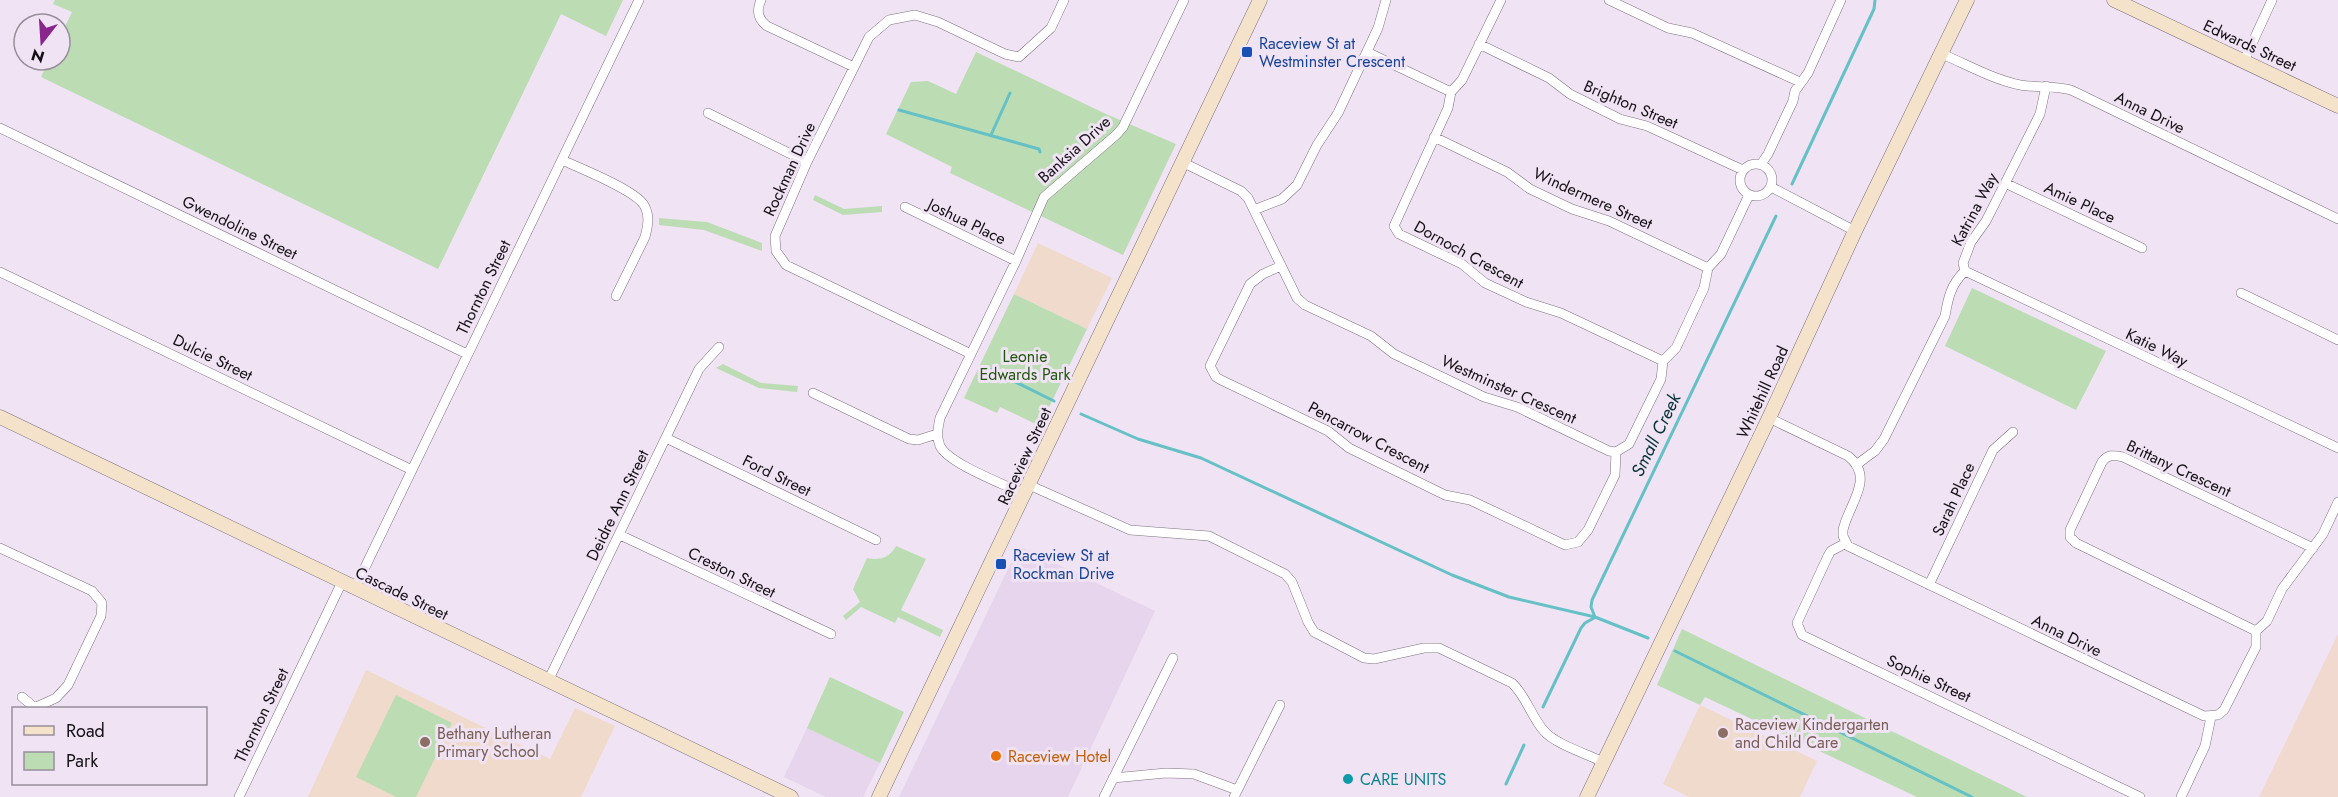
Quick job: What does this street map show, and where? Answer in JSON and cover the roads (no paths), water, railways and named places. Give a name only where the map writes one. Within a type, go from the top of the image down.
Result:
[{"type":"street","name":"Thornton Street","points":[[355,588],[639,0]]},
{"type":"street","points":[[761,0],[759,16],[767,26],[854,67]]},
{"type":"street","name":"Rockman Drive","points":[[971,354],[786,265],[776,251],[775,236],[807,162],[869,37],[875,31],[889,20],[915,15],[938,22],[1005,54],[1019,57],[1051,28],[1064,0]]},
{"type":"street","name":"Banksia Drive","points":[[971,354],[1044,197],[1123,127],[1184,0]]},
{"type":"street","name":"Raceview Street","points":[[879,797],[1260,0]]},
{"type":"street","points":[[1254,210],[1282,199],[1297,185],[1317,145],[1338,113],[1368,52],[1386,0]]},
{"type":"street","name":"Dornoch Crescent","points":[[1501,0],[1462,80],[1451,92],[1449,108],[1394,226],[1399,234],[1462,264],[1485,283],[1526,302],[1561,313],[1663,361]]},
{"type":"street","points":[[1610,0],[1668,28],[1692,33],[1800,82]]},
{"type":"street","points":[[1761,164],[1768,154],[1800,82],[1808,73],[1841,0]]},
{"type":"street","name":"Whitehill Road","points":[[1587,797],[1967,0]]},
{"type":"street","name":"Edwards Street","points":[[2114,0],[2338,106]]},
{"type":"street","points":[[2244,61],[2272,0]]},
{"type":"street","name":"Brighton Street","points":[[1479,44],[1550,78],[1570,94],[1620,119],[1647,126],[1743,170]]},
{"type":"street","points":[[1368,52],[1451,92]]},
{"type":"street","name":"Anna Drive","points":[[1942,54],[1997,79],[2023,85],[2057,86],[2071,90],[2338,219]]},
{"type":"street","name":"Katrina Way","points":[[1856,465],[1875,451],[1884,439],[1945,316],[1948,295],[1955,280],[1965,271],[1963,263],[1971,242],[1986,221],[2040,114],[2046,86]]},
{"type":"street","points":[[708,113],[807,162]]},
{"type":"street","name":"Gwendoline Street","points":[[0,128],[467,354]]},
{"type":"street","name":"Windermere Street","points":[[1434,137],[1507,172],[1530,189],[1572,210],[1609,221],[1708,268]]},
{"type":"street","points":[[562,160],[638,197],[647,211],[648,228],[645,237],[616,296]]},
{"type":"street","name":"Westminster Crescent","points":[[1182,162],[1241,191],[1248,198],[1297,298],[1305,304],[1371,336],[1394,354],[1484,397],[1517,407],[1609,451],[1616,452]]},
{"type":"street","points":[[1752,164],[1761,164],[1770,171],[1771,187],[1761,196],[1749,195],[1740,184],[1743,170],[1752,164]]},
{"type":"street","name":"Amie Place","points":[[2005,183],[2142,248]]},
{"type":"street","points":[[1771,187],[1855,231]]},
{"type":"street","points":[[1616,452],[1629,444],[1661,378],[1663,361],[1676,348],[1704,288],[1708,268],[1720,254],[1749,195]]},
{"type":"street","name":"Joshua Place","points":[[904,207],[1016,261]]},
{"type":"street","name":"Pencarrow Crescent","points":[[1281,266],[1263,274],[1250,284],[1210,366],[1216,377],[1221,380],[1328,431],[1349,448],[1445,495],[1470,500],[1565,544],[1578,542],[1588,530],[1615,475],[1616,452]]},
{"type":"street","name":"Katie Way","points":[[1965,271],[2338,448]]},
{"type":"street","name":"Dulcie Street","points":[[0,272],[412,470]]},
{"type":"street","points":[[2241,293],[2338,340]]},
{"type":"street","name":"Deidre Ann Street","points":[[548,681],[699,369],[719,347]]},
{"type":"street","points":[[971,354],[940,418],[937,434],[940,446],[949,458],[1130,530],[1209,536],[1285,574],[1292,582],[1314,632],[1364,658],[1374,659],[1424,648],[1439,648],[1512,682],[1520,690],[1542,729],[1550,737],[1603,762]]},
{"type":"street","points":[[813,393],[909,439],[918,440],[937,434]]},
{"type":"street","name":"Cascade Street","points":[[0,417],[791,797]]},
{"type":"street","points":[[1769,418],[1848,456],[1856,465],[1861,485],[1844,524],[1843,536],[1846,543]]},
{"type":"street","name":"Sarah Place","points":[[1929,585],[1993,450],[2013,432]]},
{"type":"street","name":"Ford Street","points":[[666,438],[876,540]]},
{"type":"street","name":"Brittany Crescent","points":[[2256,631],[2076,543],[2070,537],[2070,530],[2102,462],[2107,456],[2122,457],[2313,548]]},
{"type":"street","points":[[2181,797],[2205,746],[2211,717],[2224,710],[2256,647],[2256,631],[2267,621],[2282,589],[2323,534],[2338,502]]},
{"type":"street","name":"Creston Street","points":[[620,535],[831,634]]},
{"type":"street","name":"Anna Drive","points":[[1846,543],[1853,549],[2197,714],[2211,717]]},
{"type":"street","name":"Sophie Street","points":[[1846,543],[1837,547],[1828,556],[1797,622],[1802,635],[2140,797]]},
{"type":"street","points":[[0,548],[92,591],[102,603],[101,616],[68,685],[56,698],[38,707]]},
{"type":"street","name":"Thornton Street","points":[[239,797],[342,582]]},
{"type":"street","points":[[1104,797],[1173,658]]},
{"type":"street","points":[[22,697],[35,707]]},
{"type":"street","points":[[1113,778],[1166,773],[1194,774],[1236,794],[1280,705]]},
{"type":"waterway","name":"Small Creek","points":[[1792,184],[1874,9],[1875,0]]},
{"type":"waterway","points":[[991,135],[1010,93]]},
{"type":"waterway","points":[[899,110],[1039,149],[1040,152]]},
{"type":"waterway","name":"Small Creek","points":[[1648,638],[1595,617],[1591,607],[1592,600],[1776,216]]},
{"type":"waterway","points":[[985,367],[1054,401]]},
{"type":"waterway","points":[[1081,414],[1138,439],[1201,458],[1452,575],[1509,597],[1595,617]]},
{"type":"waterway","points":[[1543,707],[1581,628],[1594,618]]},
{"type":"waterway","name":"Small Creek","points":[[1675,651],[1972,797]]},
{"type":"waterway","points":[[1506,784],[1524,745]]},
{"type":"place","name":"Raceview St at Westminster Crescent","points":[[1247,52]]},
{"type":"place","name":"Raceview St at Rockman Drive","points":[[1001,564]]},
{"type":"place","name":"Raceview Kindergarten and Child Care","points":[[1723,733]]},
{"type":"place","name":"Bethany Lutheran Primary School","points":[[425,742]]},
{"type":"place","name":"Raceview Hotel","points":[[996,756]]},
{"type":"place","name":"CARE UNITS","points":[[1348,779]]},
{"type":"park label","name":"Leonie Edwards Park","points":[[1025,365]]}]
